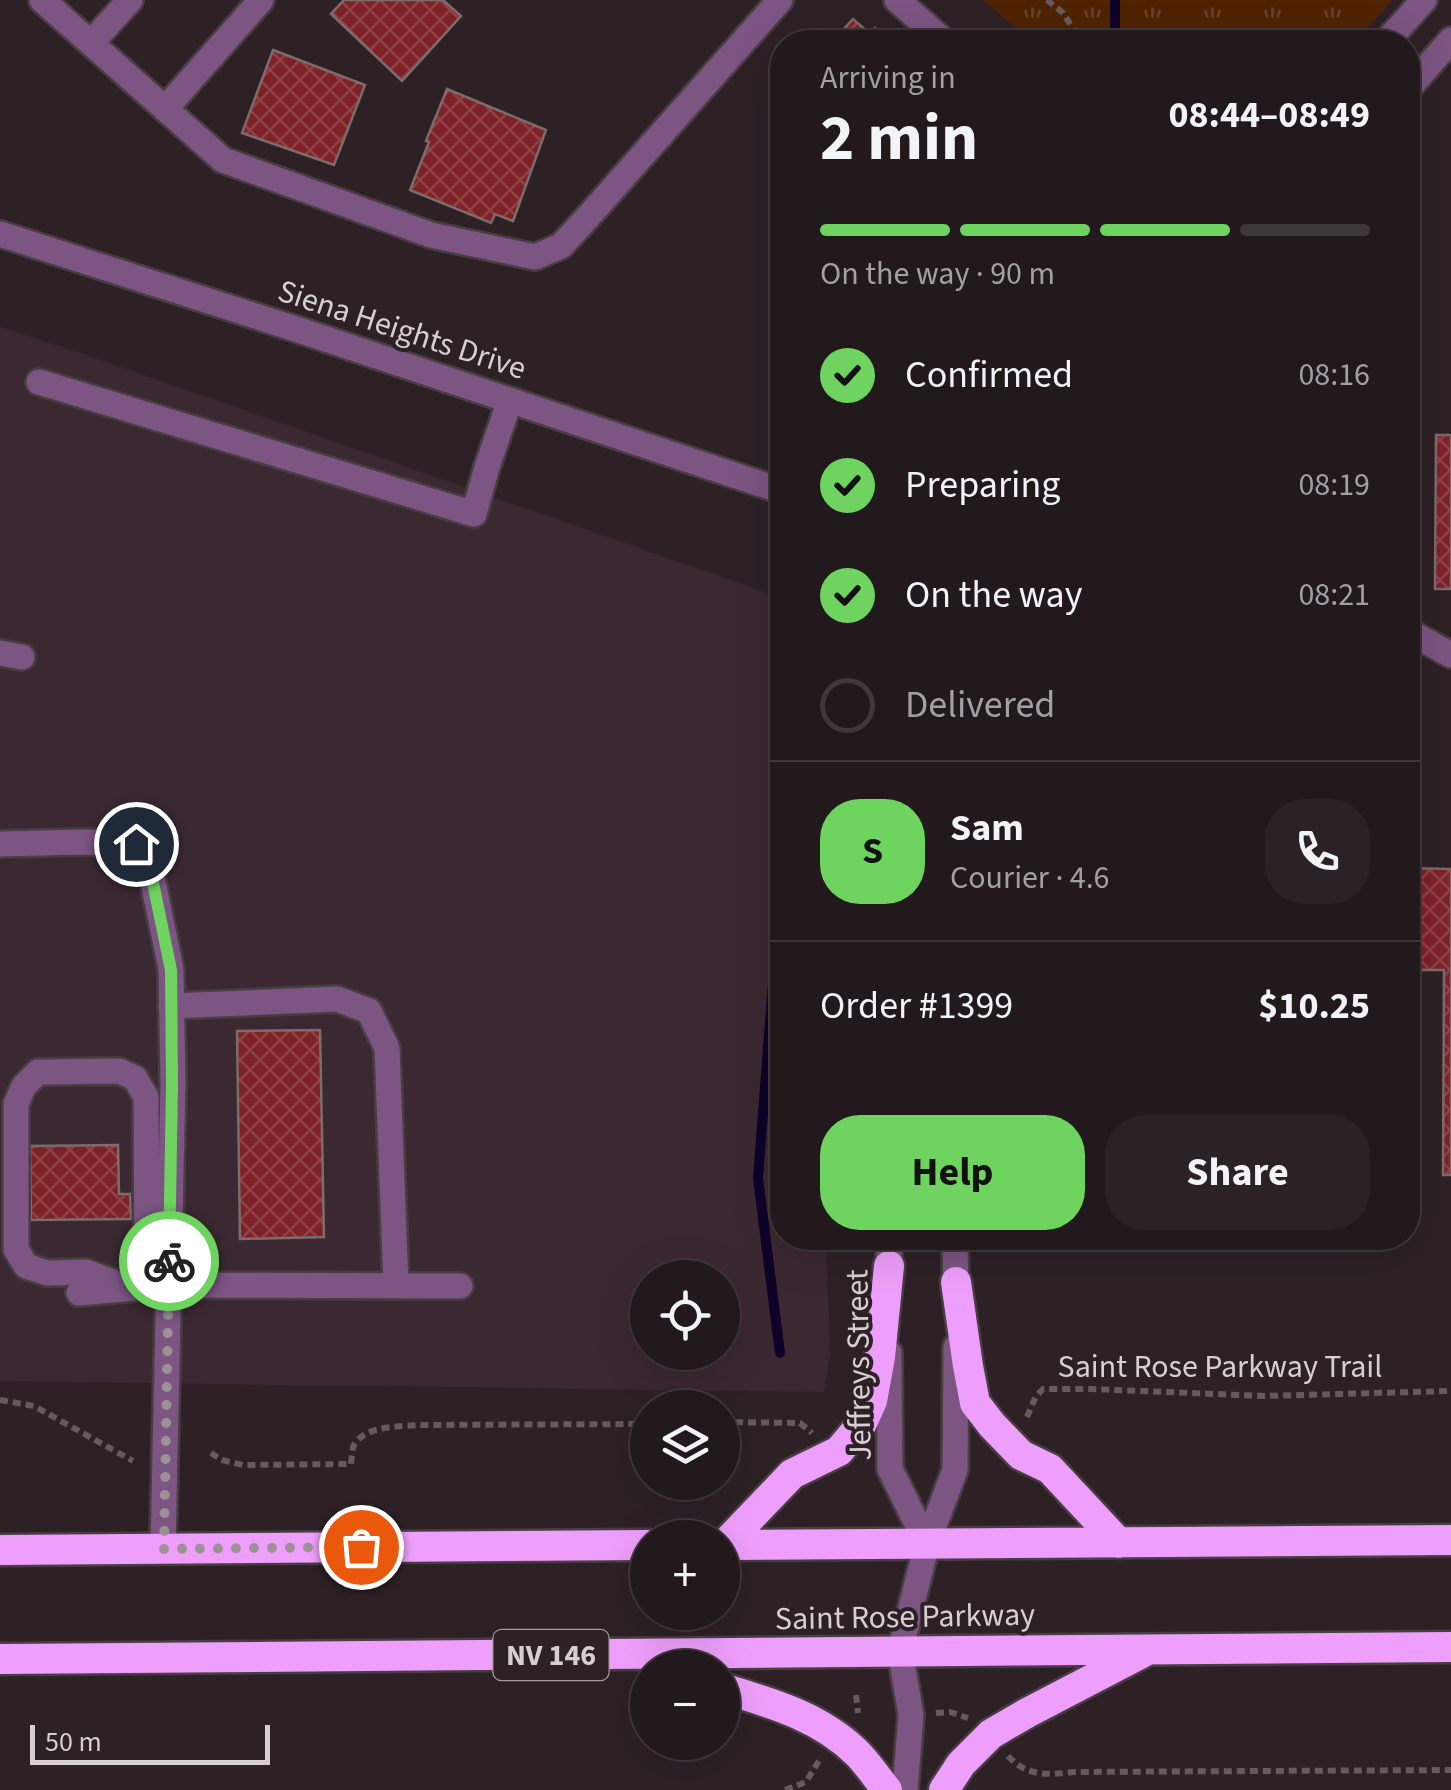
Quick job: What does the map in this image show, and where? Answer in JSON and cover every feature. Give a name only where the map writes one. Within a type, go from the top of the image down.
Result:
[{"type":"highway","points":[[740,1528],[792,1474],[839,1451],[862,1425],[872,1401],[880,1357],[889,1252]]},
{"type":"highway","points":[[956,1282],[975,1404],[1020,1455],[1050,1469],[1120,1543]]},
{"type":"highway","points":[[740,1545],[1451,1540]]},
{"type":"highway","points":[[0,1550],[630,1546]]},
{"type":"highway","name":"Saint Rose Parkway","points":[[0,1659],[1451,1647]]},
{"type":"highway","points":[[944,1790],[961,1764],[991,1734],[1150,1649]]},
{"type":"highway","points":[[614,1654],[630,1659]]},
{"type":"highway","points":[[740,1694],[813,1720],[859,1754],[887,1790]]},
{"type":"street","points":[[42,0],[223,160],[431,235],[535,257],[560,246],[587,218],[780,0]]},
{"type":"street","points":[[91,43],[130,0]]},
{"type":"street","points":[[165,108],[261,0]]},
{"type":"street","points":[[897,0],[931,30]]},
{"type":"street","points":[[1397,30],[1424,0]]},
{"type":"street","points":[[1420,76],[1451,40]]},
{"type":"street","name":"Siena Heights Drive","points":[[0,234],[770,487]]},
{"type":"street","points":[[40,382],[474,514],[510,400]]},
{"type":"street","points":[[1420,638],[1451,655]]},
{"type":"street","points":[[0,844],[136,844],[152,878],[171,970],[172,1084],[148,1287]]},
{"type":"street","points":[[172,1006],[336,999],[369,1011],[388,1048],[396,1286]]},
{"type":"street","points":[[148,1287],[86,1272],[47,1273],[26,1266],[16,1249],[16,1104],[24,1086],[38,1072],[119,1071],[135,1078],[146,1097],[148,1287],[164,1549]]},
{"type":"street","points":[[906,1790],[911,1715],[900,1651],[928,1544],[955,1470],[955,1250]]},
{"type":"street","name":"Jeffreys Street","points":[[889,1252],[890,1469],[928,1544]]},
{"type":"street","points":[[79,1293],[148,1287],[460,1286]]},
{"type":"path","points":[[1048,0],[1074,30]]},
{"type":"path","name":"Saint Rose Parkway Trail","points":[[1029,1426],[1026,1415],[1043,1389],[1265,1396],[1451,1392]]},
{"type":"path","points":[[0,1400],[34,1406],[133,1461]]},
{"type":"path","points":[[740,1422],[800,1423],[817,1440]]},
{"type":"path","points":[[211,1452],[222,1460],[243,1465],[351,1464],[353,1447],[364,1434],[383,1429],[418,1425],[630,1424]]},
{"type":"path","points":[[856,1695],[858,1714]]},
{"type":"path","points":[[1004,1750],[1012,1762],[1046,1775],[1451,1770]]},
{"type":"path","points":[[785,1790],[806,1782],[825,1751]]},
{"type":"shaded area","points":[[0,327],[770,594],[770,1250],[826,1250],[830,1354],[824,1392],[0,1381]]},
{"type":"green space","points":[[983,0],[1392,0],[1366,30],[1018,30]]},
{"type":"building","points":[[344,0],[443,0],[461,16],[402,81],[331,14]]},
{"type":"building","points":[[853,19],[865,30],[843,30]]},
{"type":"building","points":[[273,50],[365,85],[334,165],[242,133]]},
{"type":"building","points":[[447,89],[546,130],[513,221],[495,214],[491,223],[410,190]]},
{"type":"building","points":[[1436,435],[1451,435],[1451,589],[1435,589]]},
{"type":"building","points":[[1420,868],[1451,869],[1451,1175],[1443,1175],[1444,970],[1420,970]]},
{"type":"building","points":[[320,1030],[324,1237],[240,1239],[237,1031]]},
{"type":"building","points":[[118,1145],[119,1194],[130,1194],[131,1219],[31,1220],[30,1146]]},
{"type":"waterway","points":[[1115,0],[1115,30]]},
{"type":"waterway","points":[[770,1022],[758,1178],[780,1353]]},
{"type":"way so far","points":[[169,1261],[164,1549],[361,1547]]},
{"type":"route","points":[[136,844],[152,878],[171,970],[169,1261]]}]
